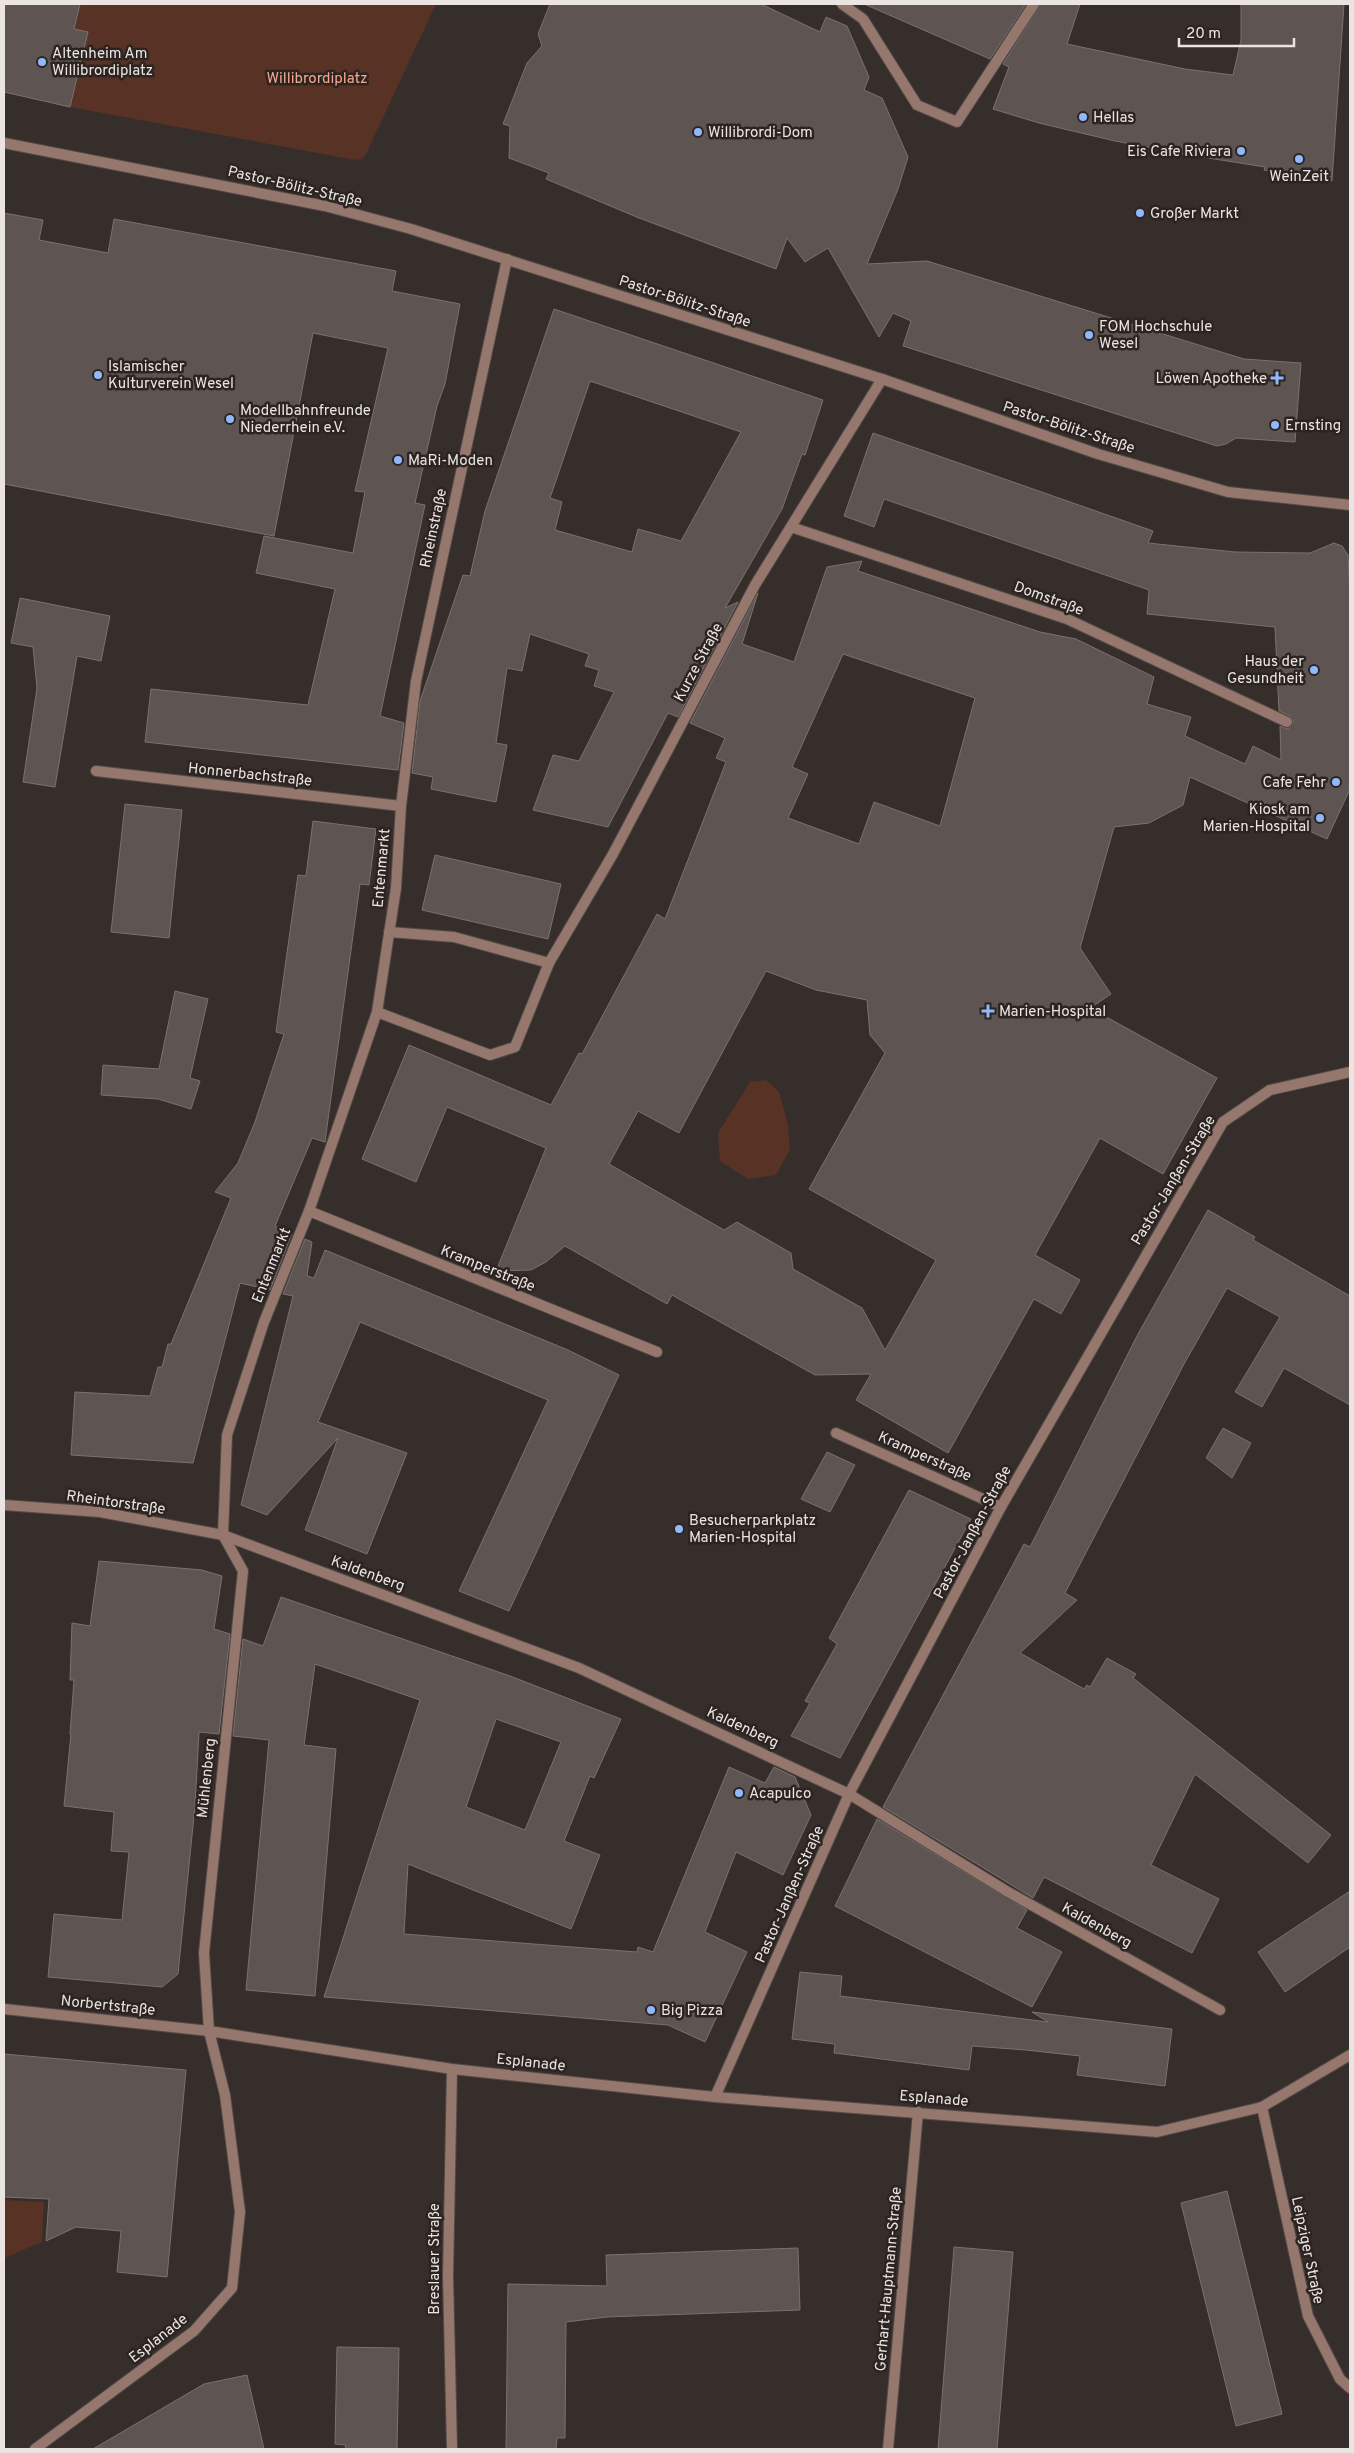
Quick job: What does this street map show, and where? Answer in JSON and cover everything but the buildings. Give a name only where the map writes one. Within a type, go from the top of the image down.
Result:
[{"type":"street","points":[[842,4],[863,19],[917,105],[956,122],[1034,4]]},
{"type":"street","name":"Pastor-Bölitz-Straße","points":[[4,143],[325,206],[412,229],[882,380],[1098,454],[1228,492],[1350,505]]},
{"type":"street","name":"Rheinstraße","points":[[401,806],[416,681],[507,259]]},
{"type":"street","name":"Kurze Straße","points":[[549,963],[613,854],[755,585],[882,380]]},
{"type":"street","name":"Domstraße","points":[[791,527],[1067,619],[1287,722]]},
{"type":"street","name":"Honnerbachstraße","points":[[96,771],[401,806]]},
{"type":"street","name":"Entenmarkt","points":[[223,1535],[228,1435],[264,1322],[309,1211],[378,1012],[396,888],[401,806]]},
{"type":"street","points":[[378,1012],[490,1055],[515,1047],[549,963],[454,937],[389,932]]},
{"type":"street","name":"Pastor-Janßen-Straße","points":[[715,2097],[850,1794],[1002,1506],[1223,1122],[1259,1095],[1270,1090],[1350,1072]]},
{"type":"street","name":"Kramperstraße","points":[[309,1211],[656,1352]]},
{"type":"street","name":"Kramperstraße","points":[[836,1433],[1002,1506]]},
{"type":"street","name":"Rheintorstraße","points":[[4,1505],[100,1512],[223,1535]]},
{"type":"street","name":"Kaldenberg","points":[[223,1535],[579,1668],[850,1794],[1008,1892],[1220,2010]]},
{"type":"street","name":"Mühlenberg","points":[[209,2031],[204,1953],[243,1571],[223,1535]]},
{"type":"street","name":"Norbertstraße","points":[[4,2009],[209,2031]]},
{"type":"street","name":"Esplanade","points":[[35,2449],[194,2331],[232,2288],[240,2212],[226,2095],[209,2031],[452,2069],[715,2097],[1157,2132],[1262,2107],[1350,2055]]},
{"type":"street","name":"Breslauer Straße","points":[[452,2069],[448,2276],[452,2449]]},
{"type":"street","name":"Leipziger Straße","points":[[1262,2107],[1308,2316],[1350,2388]]},
{"type":"street","name":"Gerhart-Hauptmann-Straße","points":[[888,2449],[918,2112]]},
{"type":"green space","name":"Willibrordiplatz","points":[[80,4],[436,4],[366,154],[362,159],[355,160],[70,107],[88,32],[74,29]]},
{"type":"green space","points":[[766,1080],[779,1092],[788,1124],[790,1149],[776,1175],[748,1179],[720,1161],[718,1133],[750,1082]]},
{"type":"green space","points":[[4,2200],[44,2202],[42,2242],[4,2258]]},
{"type":"place","name":"Altenheim Am Willibrordiplatz","points":[[42,62]]},
{"type":"place","name":"Hellas","points":[[1083,117]]},
{"type":"place","name":"Willibrordi-Dom","points":[[698,132]]},
{"type":"place","name":"Eis Cafe Riviera","points":[[1241,151]]},
{"type":"place","name":"WeinZeit","points":[[1299,159]]},
{"type":"place","name":"Großer Markt","points":[[1140,213]]},
{"type":"place","name":"FOM Hochschule Wesel","points":[[1089,335]]},
{"type":"place","name":"Islamischer Kulturverein Wesel","points":[[98,375]]},
{"type":"place","name":"Löwen Apotheke","points":[[1277,378]]},
{"type":"place","name":"Modellbahnfreunde Niederrhein e.V.","points":[[230,419]]},
{"type":"place","name":"Ernsting","points":[[1275,425]]},
{"type":"place","name":"MaRi-Moden","points":[[398,460]]},
{"type":"place","name":"Haus der Gesundheit","points":[[1314,670]]},
{"type":"place","name":"Cafe Fehr","points":[[1336,782]]},
{"type":"place","name":"Kiosk am Marien-Hospital","points":[[1320,818]]},
{"type":"place","name":"Marien-Hospital","points":[[988,1011]]},
{"type":"place","name":"Besucherparkplatz Marien-Hospital","points":[[679,1529]]},
{"type":"place","name":"Acapulco","points":[[739,1793]]},
{"type":"place","name":"Big Pizza","points":[[651,2010]]}]
